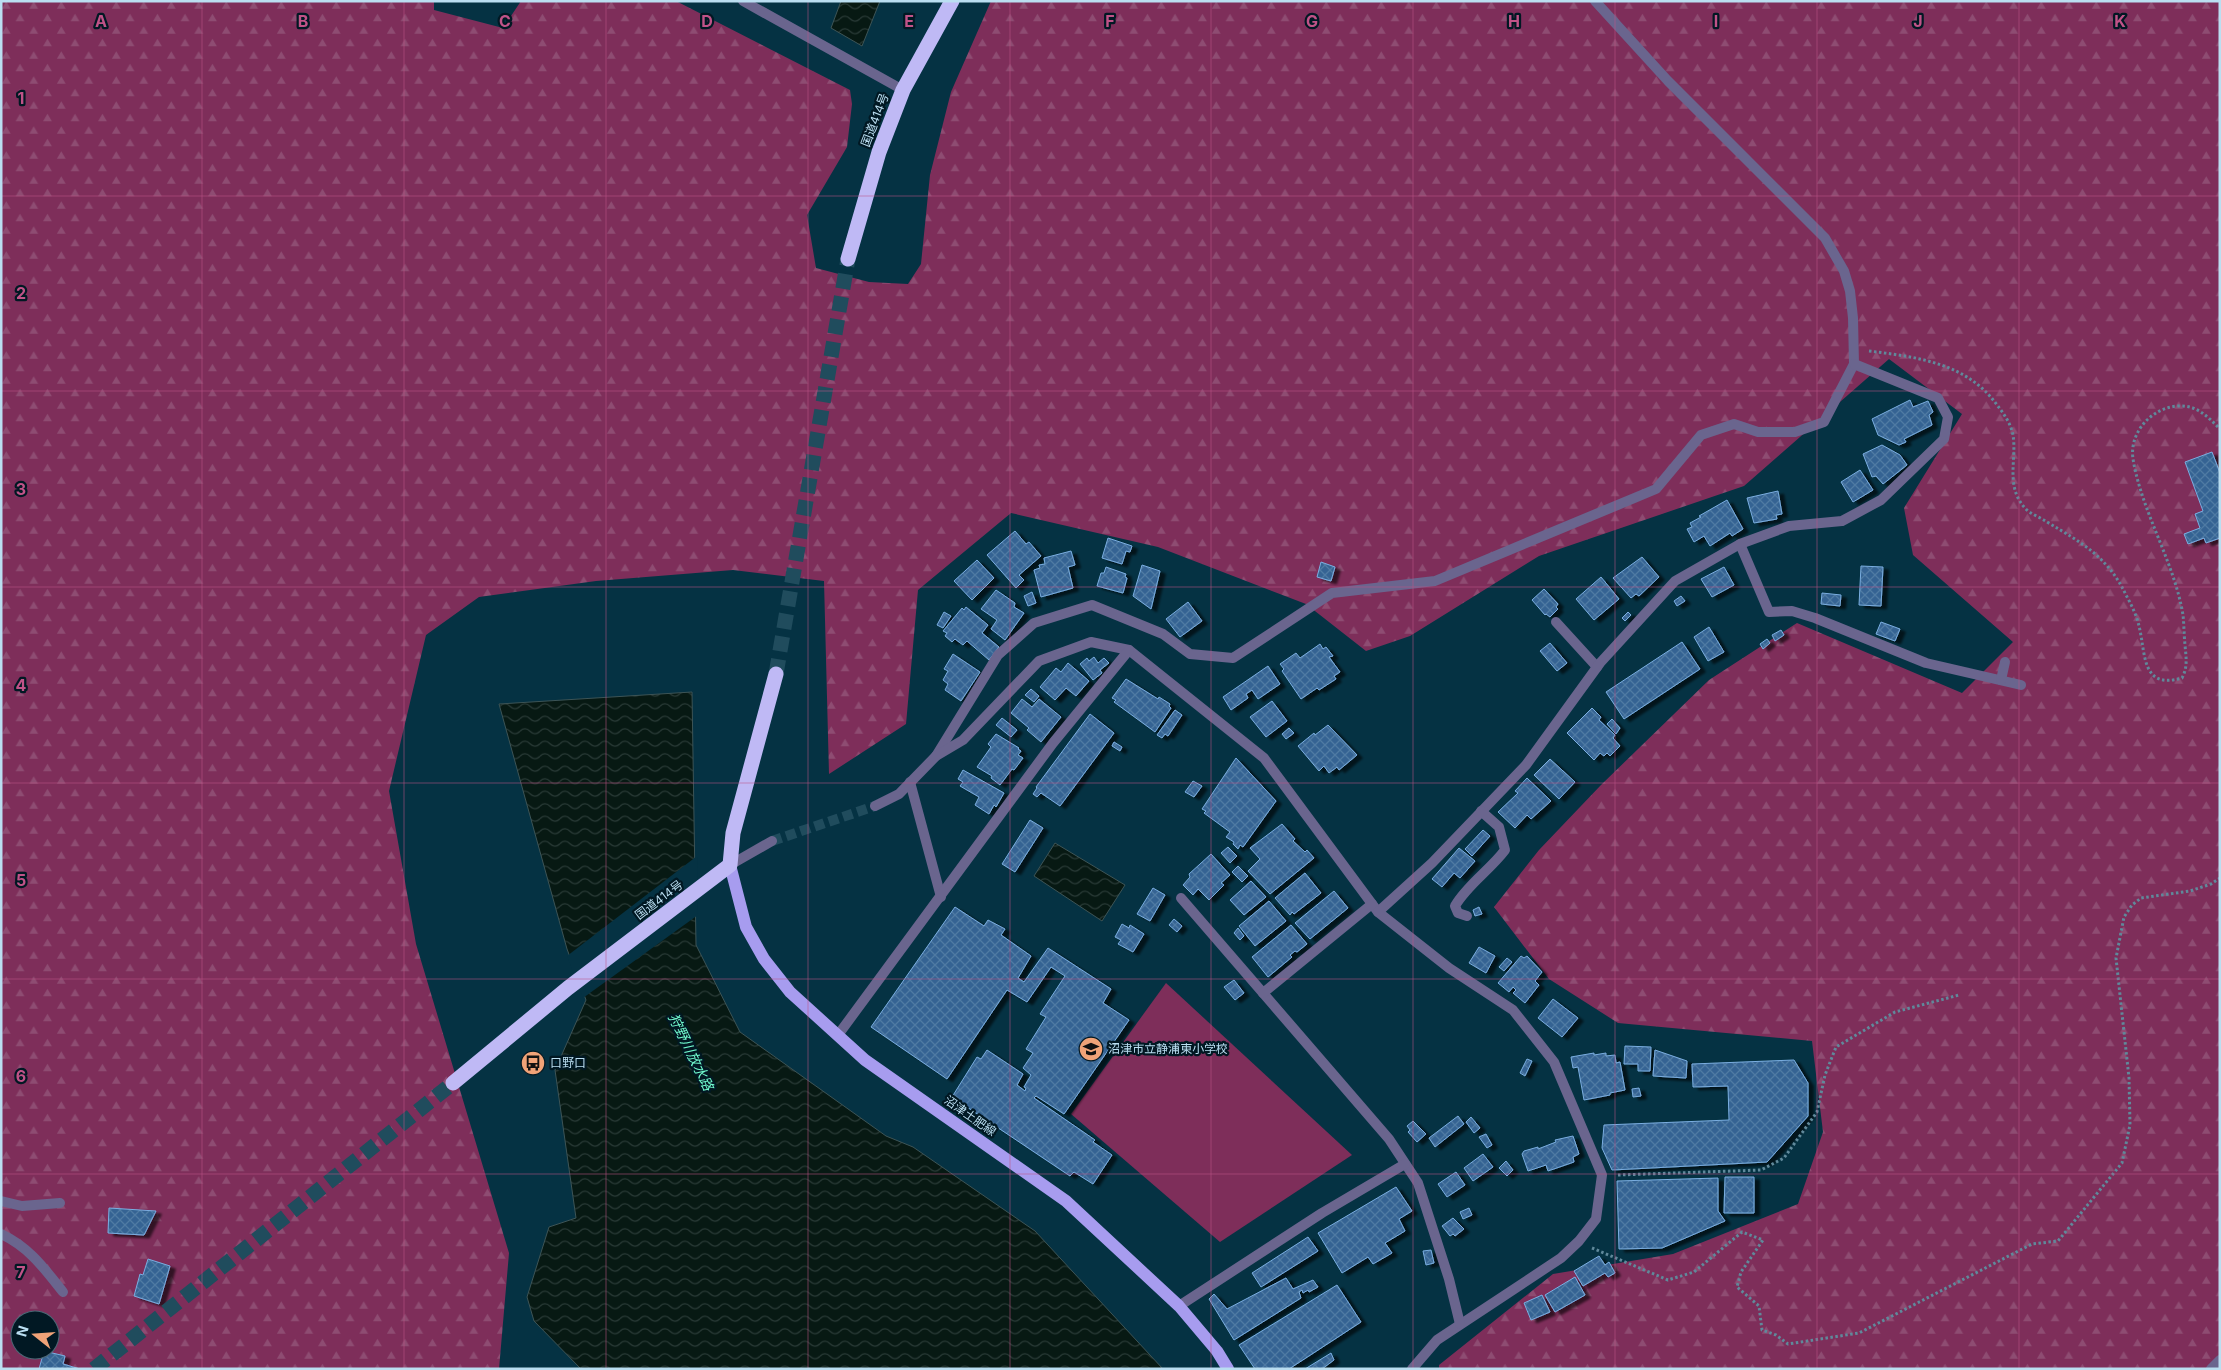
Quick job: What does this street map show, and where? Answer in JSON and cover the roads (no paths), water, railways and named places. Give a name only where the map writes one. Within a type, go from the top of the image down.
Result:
[{"type":"highway","name":"国道414号","points":[[848,259],[879,152],[903,90],[952,1]]},
{"type":"highway","points":[[730,865],[733,833],[776,674]]},
{"type":"highway","name":"国道414号","points":[[453,1083],[568,988],[730,865]]},
{"type":"main road","name":"沼津土肥線","points":[[730,865],[746,927],[764,958],[790,992],[866,1060],[1066,1201],[1179,1306],[1217,1351],[1228,1369]]},
{"type":"street","points":[[743,1],[903,90]]},
{"type":"street","points":[[875,806],[899,794],[936,756],[998,655],[1034,623],[1092,605],[1163,634],[1190,654],[1232,658],[1332,593],[1435,581],[1656,489],[1701,436],[1734,424],[1758,432],[1795,432],[1824,422],[1854,364],[1850,291],[1844,271],[1825,238],[1668,81],[1595,1]]},
{"type":"street","points":[[1263,993],[1432,863],[1526,765],[1597,667],[1675,581],[1740,544],[1789,526],[1842,521],[1882,500],[1944,438],[1948,417],[1938,398],[1854,364]]},
{"type":"street","points":[[1740,544],[1769,612],[1792,611],[1815,618],[1926,663],[2020,685]]},
{"type":"street","points":[[1556,622],[1597,667]]},
{"type":"street","points":[[936,756],[963,740],[1039,661],[1091,642],[1129,650],[1264,758],[1375,908],[1449,968],[1513,1010],[1554,1062],[1602,1175],[1596,1219],[1579,1242],[1561,1258],[1437,1340],[1412,1369]]},
{"type":"street","points":[[838,1035],[942,897],[1053,743],[1129,650]]},
{"type":"street","points":[[2001,680],[2005,662]]},
{"type":"street","points":[[910,782],[942,897]]},
{"type":"street","points":[[1467,916],[1458,913],[1455,906],[1459,899],[1506,850],[1499,828],[1481,811]]},
{"type":"street","points":[[730,865],[772,841]]},
{"type":"street","points":[[1182,898],[1389,1139],[1418,1183],[1449,1279],[1460,1324]]},
{"type":"street","points":[[1179,1306],[1322,1213],[1405,1164]]},
{"type":"street","points":[[1,1201],[22,1206],[60,1203]]},
{"type":"street","points":[[1,1234],[16,1241],[32,1253],[63,1292]]},
{"type":"street","points":[[2211,1369],[2220,1360]]},
{"type":"water","points":[[841,1],[880,1],[862,46],[831,28]]},
{"type":"water","name":"狩野川放水路","points":[[692,692],[696,945],[740,1032],[886,1136],[913,1147],[1035,1231],[1163,1369],[581,1369],[534,1321],[527,1297],[549,1227],[576,1218],[555,1070],[586,1000],[567,949],[499,704]]},
{"type":"water","points":[[1055,843],[1125,885],[1102,921],[1034,876]]},
{"type":"tunnel","points":[[776,674],[848,259]]},
{"type":"tunnel","points":[[772,841],[875,806]]},
{"type":"tunnel","points":[[94,1369],[453,1083]]},
{"type":"place","name":"沼津市立静浦東小学校","points":[[1091,1049]]},
{"type":"place","name":"口野口","points":[[533,1063]]}]
